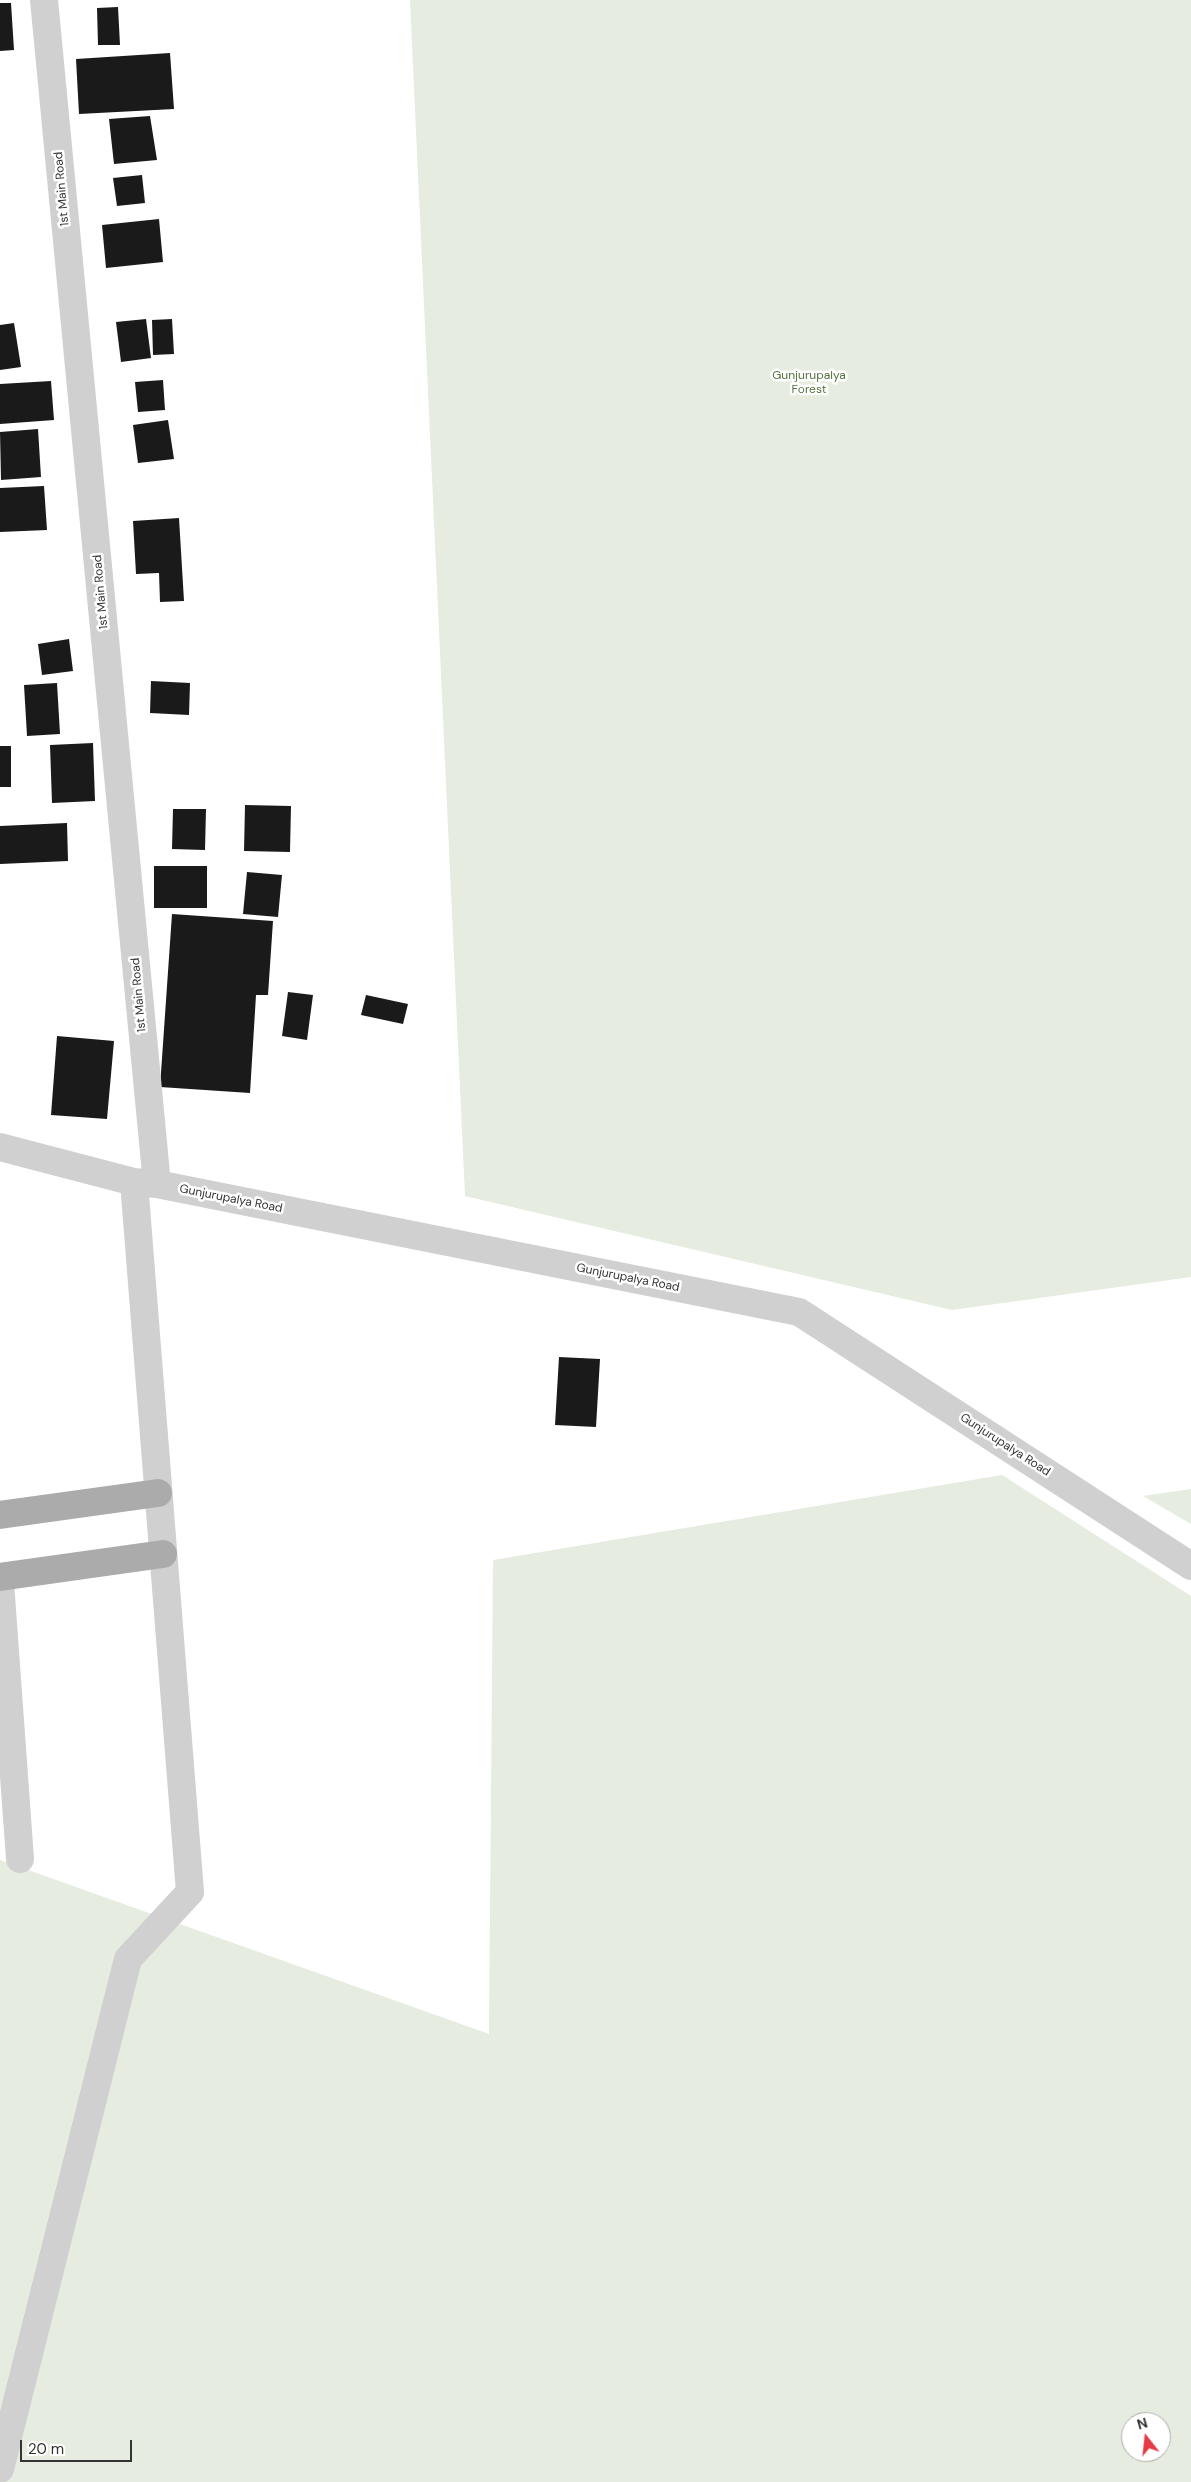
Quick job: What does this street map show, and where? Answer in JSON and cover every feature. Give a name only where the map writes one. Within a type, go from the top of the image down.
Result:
[{"type":"main road","points":[[0,1515],[158,1493]]},
{"type":"main road","points":[[0,1577],[163,1554]]},
{"type":"street","name":"1st Main Road","points":[[0,2469],[128,1959],[190,1892],[158,1493],[146,1183],[44,0]]},
{"type":"street","name":"Gunjurupalya Road","points":[[0,1147],[146,1183],[799,1312],[1191,1566]]},
{"type":"street","points":[[0,1582],[20,1859]]},
{"type":"green space","name":"Gunjurupalya Forest","points":[[410,0],[1191,0],[1191,1277],[952,1310],[465,1196]]},
{"type":"green space","points":[[1002,1475],[1191,1596],[1191,2482],[0,2482],[0,1860],[489,2034],[493,1560]]},
{"type":"green space","points":[[1191,1489],[1191,1524],[1143,1496]]},
{"type":"building","points":[[0,3],[11,3],[14,50],[0,51]]},
{"type":"building","points":[[118,7],[120,45],[98,45],[97,8]]},
{"type":"building","points":[[170,53],[174,109],[79,114],[76,59]]},
{"type":"building","points":[[150,116],[157,160],[114,164],[109,119]]},
{"type":"building","points":[[142,175],[145,203],[117,206],[113,178]]},
{"type":"building","points":[[159,219],[163,262],[106,268],[102,225]]},
{"type":"building","points":[[146,319],[151,358],[121,362],[116,322]]},
{"type":"building","points":[[172,319],[174,354],[153,355],[152,320]]},
{"type":"building","points":[[14,323],[21,367],[0,370],[0,325]]},
{"type":"building","points":[[163,380],[165,410],[138,412],[135,382]]},
{"type":"building","points":[[51,381],[54,420],[0,424],[0,384]]},
{"type":"building","points":[[168,420],[174,459],[138,463],[133,425]]},
{"type":"building","points":[[38,429],[41,477],[1,480],[0,432]]},
{"type":"building","points":[[44,486],[47,530],[0,532],[0,488]]},
{"type":"building","points":[[179,518],[184,601],[160,602],[159,573],[136,574],[133,521]]},
{"type":"building","points":[[69,639],[73,671],[42,675],[38,644]]},
{"type":"building","points":[[151,681],[190,683],[189,715],[150,713]]},
{"type":"building","points":[[57,683],[60,734],[27,736],[24,685]]},
{"type":"building","points":[[93,743],[95,801],[52,803],[50,745]]},
{"type":"building","points":[[0,746],[11,746],[11,787],[0,787]]},
{"type":"building","points":[[245,805],[291,806],[290,852],[244,851]]},
{"type":"building","points":[[173,809],[206,809],[205,850],[172,849]]},
{"type":"building","points":[[67,823],[68,861],[0,864],[0,826]]},
{"type":"building","points":[[154,866],[207,866],[207,908],[154,908]]},
{"type":"building","points":[[247,872],[282,875],[278,917],[243,914]]},
{"type":"building","points":[[172,914],[273,921],[268,995],[256,995],[250,1093],[160,1087]]},
{"type":"building","points":[[288,992],[313,995],[307,1040],[282,1036]]},
{"type":"building","points":[[366,995],[408,1004],[403,1024],[361,1015]]},
{"type":"building","points":[[57,1036],[114,1041],[107,1119],[51,1115]]},
{"type":"building","points":[[559,1357],[600,1359],[596,1427],[555,1425]]}]
